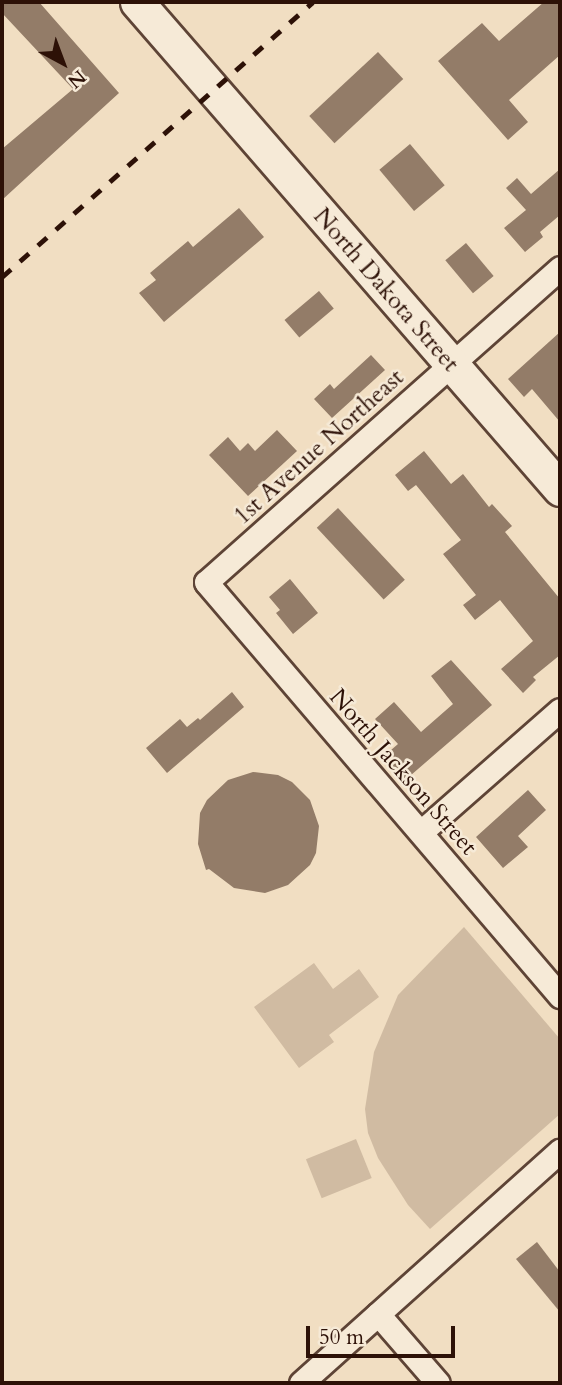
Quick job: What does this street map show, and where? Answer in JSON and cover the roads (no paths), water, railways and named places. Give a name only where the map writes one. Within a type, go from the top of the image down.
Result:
[{"type":"street","name":"North Dakota Street","points":[[137,2],[560,489]]},
{"type":"street","name":"1st Avenue Northeast","points":[[206,582],[560,268]]},
{"type":"street","name":"North Jackson Street","points":[[206,582],[560,996]]},
{"type":"street","points":[[421,832],[560,710]]},
{"type":"street","points":[[301,1383],[560,1151]]},
{"type":"street","points":[[378,1314],[438,1383]]},
{"type":"railway","points":[[2,277],[313,2]]}]
